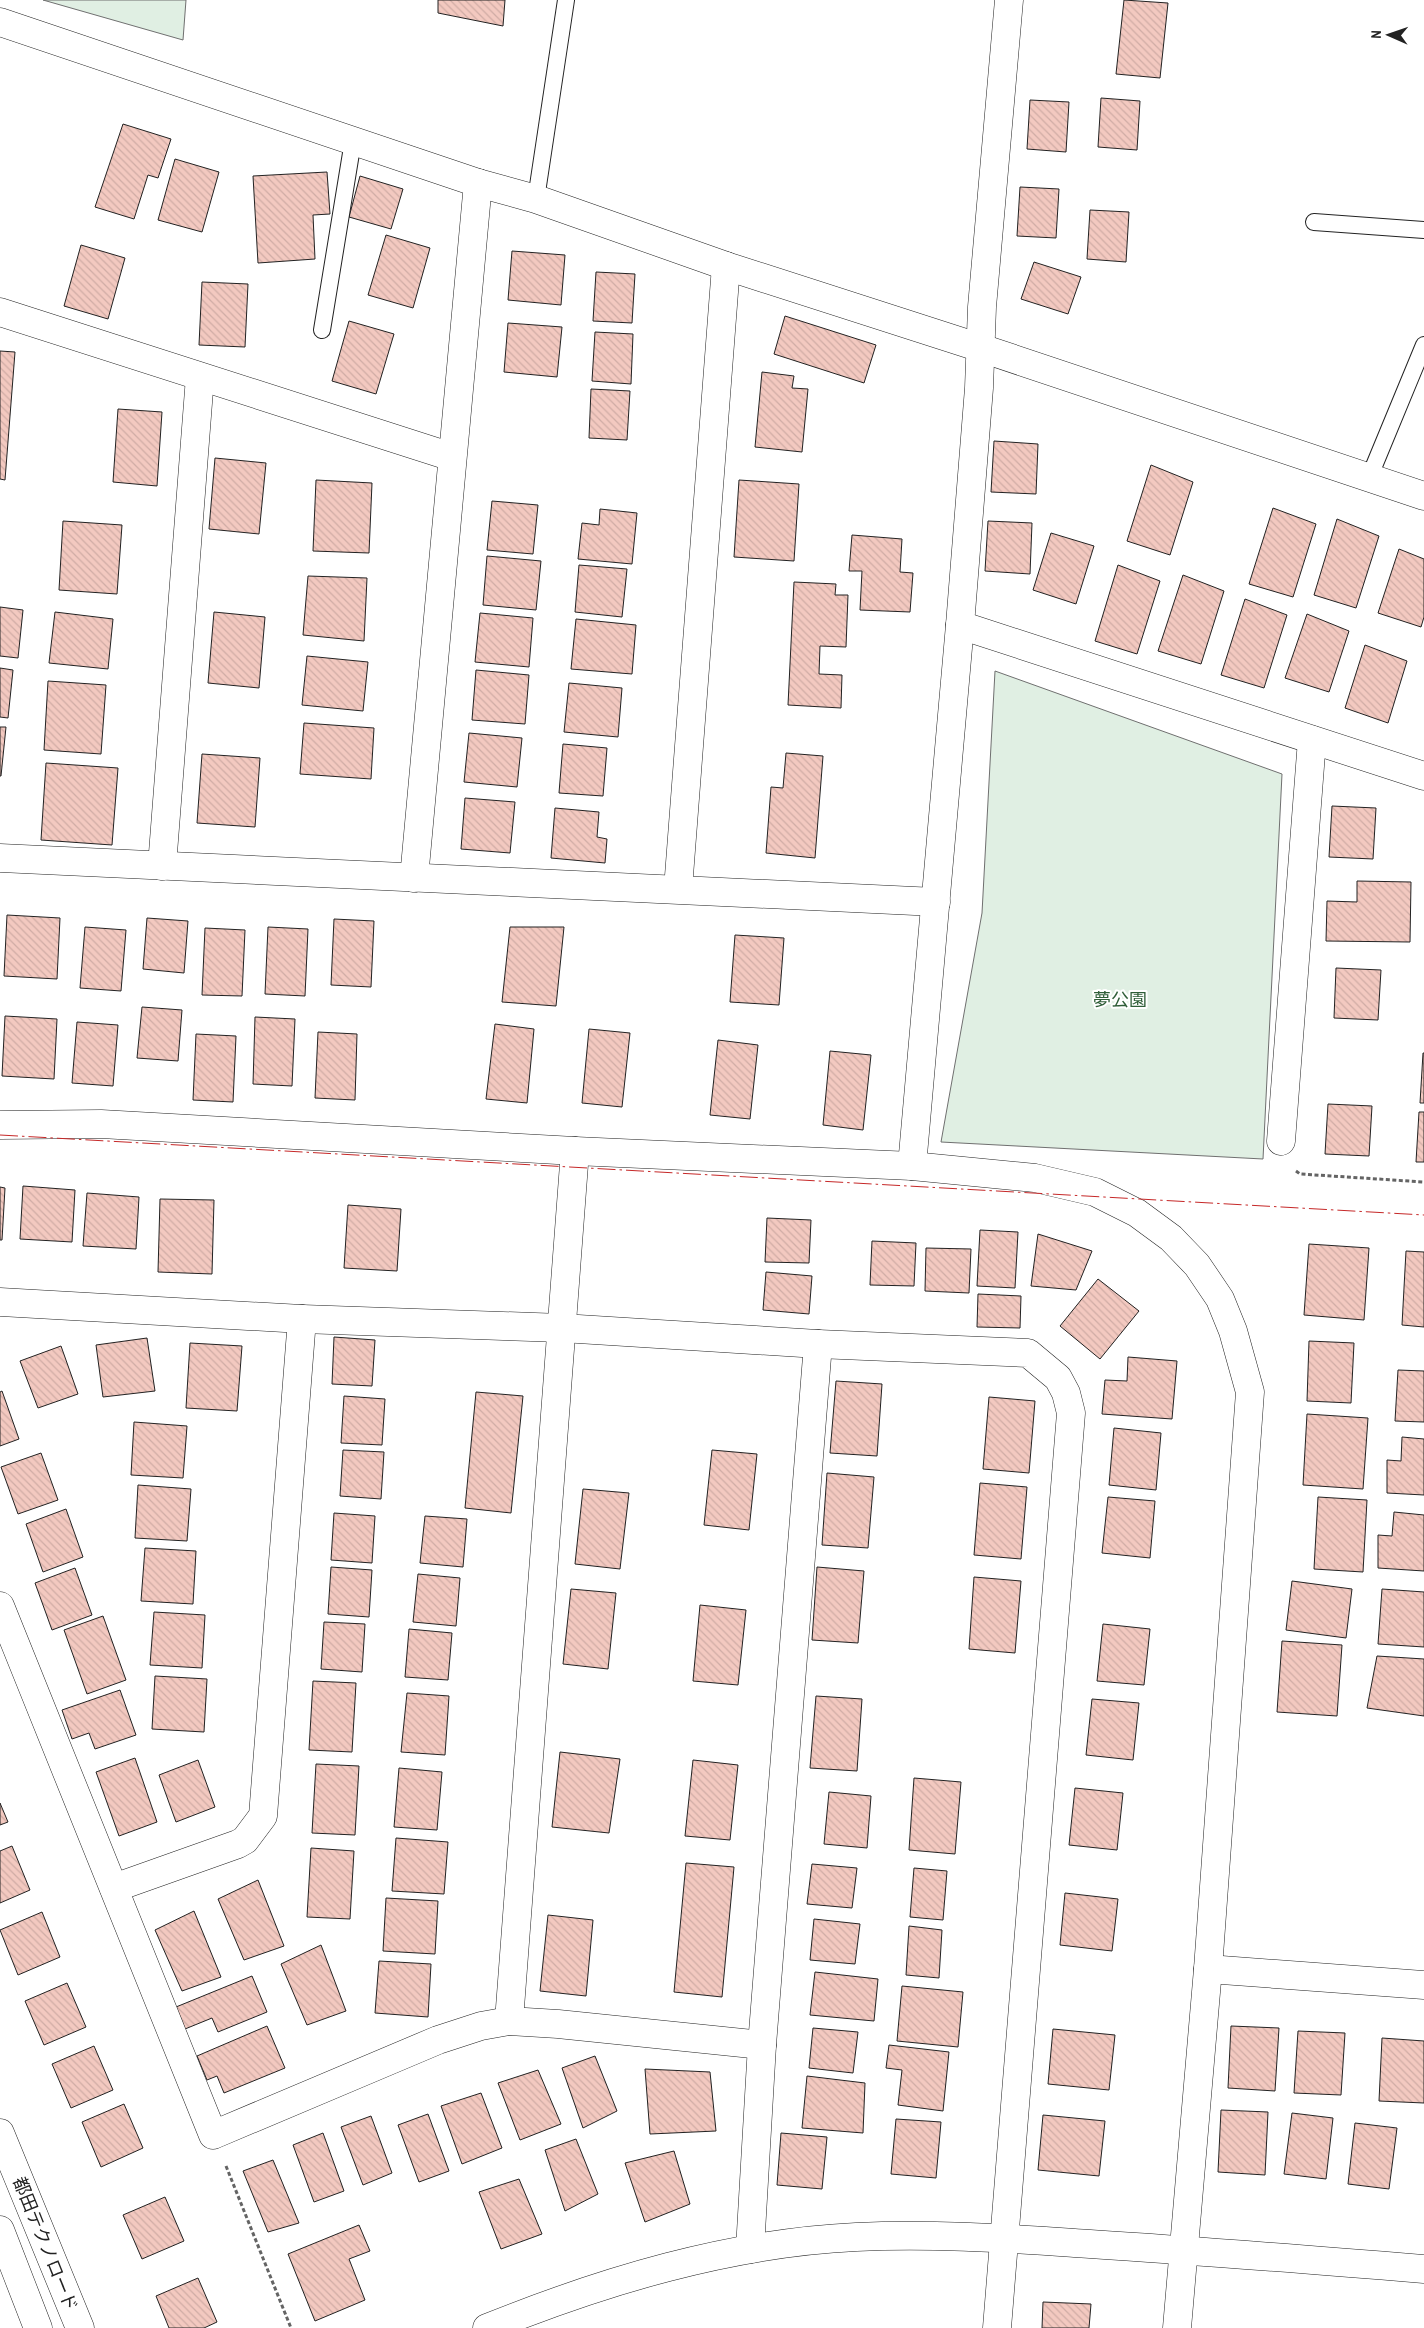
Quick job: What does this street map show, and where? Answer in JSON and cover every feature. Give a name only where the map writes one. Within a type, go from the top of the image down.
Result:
[{"type":"street","points":[[912,1166],[960,625],[981,348],[982,307],[1009,0]]},
{"type":"street","points":[[0,22],[478,183],[536,199],[726,266],[981,348],[1424,496]]},
{"type":"street","points":[[414,878],[478,183]]},
{"type":"street","points":[[678,889],[726,266]]},
{"type":"street","points":[[0,312],[452,457]]},
{"type":"street","points":[[162,866],[200,377]]},
{"type":"street","points":[[960,625],[1424,776]]},
{"type":"street","points":[[1281,1141],[1312,740]]},
{"type":"street","points":[[0,858],[936,902]]},
{"type":"street","points":[[0,1125],[101,1124],[575,1151],[912,1166],[1035,1178],[1095,1192],[1137,1213],[1171,1238],[1197,1265],[1220,1299],[1233,1331],[1250,1392],[1208,1969],[1177,2328]]},
{"type":"street","points":[[509,2021],[575,1151]]},
{"type":"street","points":[[0,1302],[302,1319],[562,1328],[818,1344],[1028,1353],[1058,1378],[1066,1393],[1071,1413],[997,2328]]},
{"type":"street","points":[[114,1888],[238,1844],[245,1840],[263,1816],[302,1319]]},
{"type":"street","points":[[750,2249],[762,2045],[818,1344]]},
{"type":"street","points":[[0,1606],[213,2135],[438,2040],[481,2026],[509,2021],[558,2024],[762,2045]]},
{"type":"street","points":[[1208,1969],[1424,1985]]},
{"type":"street","name":"都田テクノロード","points":[[0,2133],[80,2328]]},
{"type":"street","name":"都田テクノロード","points":[[0,2230],[38,2328]]},
{"type":"street","points":[[487,2328],[555,2300],[687,2262],[750,2249],[855,2237],[1005,2239],[1183,2250],[1424,2269]]},
{"type":"lane","points":[[536,199],[566,0]]},
{"type":"lane","points":[[322,330],[353,141]]},
{"type":"lane","points":[[1314,222],[1424,230]]},
{"type":"lane","points":[[1369,478],[1424,345]]},
{"type":"path","points":[[1281,1141],[1286,1165],[1300,1174],[1424,1182]]},
{"type":"path","points":[[213,2135],[290,2328]]},
{"type":"green space","points":[[43,0],[186,0],[183,40]]},
{"type":"green space","name":"夢公園","points":[[995,671],[1282,774],[1263,1159],[941,1142],[982,913]]},
{"type":"building","points":[[438,0],[505,0],[503,26],[438,13]]},
{"type":"building","points":[[1124,0],[1168,3],[1160,78],[1116,74]]},
{"type":"building","points":[[1101,98],[1140,101],[1137,150],[1098,147]]},
{"type":"building","points":[[1030,100],[1069,102],[1066,152],[1027,149]]},
{"type":"building","points":[[123,124],[171,139],[158,178],[148,175],[134,219],[95,207]]},
{"type":"building","points":[[175,159],[219,172],[202,232],[158,220]]},
{"type":"building","points":[[327,172],[330,214],[313,215],[315,259],[258,263],[253,176]]},
{"type":"building","points":[[360,176],[403,189],[391,229],[349,217]]},
{"type":"building","points":[[1020,187],[1059,189],[1056,238],[1017,236]]},
{"type":"building","points":[[1090,210],[1129,212],[1126,262],[1087,259]]},
{"type":"building","points":[[386,235],[430,248],[413,308],[368,295]]},
{"type":"building","points":[[81,245],[125,258],[108,319],[64,306]]},
{"type":"building","points":[[512,251],[565,255],[561,305],[508,300]]},
{"type":"building","points":[[1034,262],[1081,277],[1068,314],[1021,299]]},
{"type":"building","points":[[596,272],[635,274],[632,323],[593,321]]},
{"type":"building","points":[[202,282],[248,284],[245,347],[199,345]]},
{"type":"building","points":[[785,316],[876,345],[864,383],[774,354]]},
{"type":"building","points":[[349,321],[394,334],[376,394],[332,381]]},
{"type":"building","points":[[508,323],[562,327],[557,377],[504,372]]},
{"type":"building","points":[[595,332],[633,334],[631,384],[592,381]]},
{"type":"building","points":[[0,351],[15,352],[5,480],[0,479]]},
{"type":"building","points":[[762,372],[794,376],[792,388],[808,389],[802,452],[755,447]]},
{"type":"building","points":[[591,389],[630,391],[627,440],[589,438]]},
{"type":"building","points":[[118,409],[162,412],[157,486],[113,482]]},
{"type":"building","points":[[994,441],[1038,444],[1036,494],[991,492]]},
{"type":"building","points":[[215,458],[266,463],[259,534],[209,529]]},
{"type":"building","points":[[1151,465],[1193,482],[1170,555],[1127,541]]},
{"type":"building","points":[[316,480],[372,483],[369,553],[313,551]]},
{"type":"building","points":[[739,480],[799,484],[794,561],[734,557]]},
{"type":"building","points":[[492,501],[538,505],[533,554],[487,550]]},
{"type":"building","points":[[1273,508],[1316,524],[1293,597],[1249,584]]},
{"type":"building","points":[[600,509],[637,513],[632,564],[578,559],[582,523],[599,525]]},
{"type":"building","points":[[1337,519],[1379,536],[1356,608],[1314,595]]},
{"type":"building","points":[[63,521],[122,525],[117,594],[59,590]]},
{"type":"building","points":[[988,521],[1032,523],[1030,574],[985,571]]},
{"type":"building","points":[[1051,533],[1094,546],[1076,604],[1033,590]]},
{"type":"building","points":[[852,535],[902,539],[900,572],[913,573],[910,612],[860,610],[862,571],[849,571]]},
{"type":"building","points":[[1399,549],[1424,559],[1424,617],[1421,627],[1378,613]]},
{"type":"building","points":[[487,556],[541,561],[536,610],[483,605]]},
{"type":"building","points":[[579,565],[627,569],[622,617],[575,612]]},
{"type":"building","points":[[1118,565],[1160,581],[1137,654],[1095,641]]},
{"type":"building","points":[[1183,575],[1224,591],[1201,664],[1158,651]]},
{"type":"building","points":[[308,576],[367,578],[364,641],[303,635]]},
{"type":"building","points":[[794,582],[836,584],[835,595],[848,595],[846,647],[820,646],[819,674],[842,675],[841,708],[788,705]]},
{"type":"building","points":[[1245,599],[1287,615],[1264,688],[1221,675]]},
{"type":"building","points":[[0,607],[23,610],[18,658],[0,656]]},
{"type":"building","points":[[55,612],[113,619],[108,669],[49,663]]},
{"type":"building","points":[[214,612],[265,617],[259,688],[208,683]]},
{"type":"building","points":[[480,613],[533,618],[529,667],[475,662]]},
{"type":"building","points":[[1307,614],[1349,631],[1329,692],[1285,678]]},
{"type":"building","points":[[576,619],[636,625],[632,674],[571,669]]},
{"type":"building","points":[[1365,645],[1407,661],[1388,723],[1345,708]]},
{"type":"building","points":[[307,656],[368,662],[363,711],[302,705]]},
{"type":"building","points":[[0,668],[13,670],[8,718],[0,717]]},
{"type":"building","points":[[476,670],[529,675],[525,724],[472,720]]},
{"type":"building","points":[[48,681],[106,685],[101,754],[44,750]]},
{"type":"building","points":[[569,683],[622,688],[618,737],[564,732]]},
{"type":"building","points":[[304,723],[374,728],[371,779],[300,774]]},
{"type":"building","points":[[0,727],[6,727],[1,776],[0,776]]},
{"type":"building","points":[[469,733],[522,738],[517,787],[464,782]]},
{"type":"building","points":[[563,744],[607,748],[603,796],[559,793]]},
{"type":"building","points":[[786,753],[823,756],[815,858],[766,853],[771,787],[783,788]]},
{"type":"building","points":[[202,754],[260,758],[255,827],[197,823]]},
{"type":"building","points":[[46,763],[118,768],[112,845],[41,840]]},
{"type":"building","points":[[465,798],[515,802],[510,853],[461,849]]},
{"type":"building","points":[[1332,806],[1376,808],[1373,859],[1329,857]]},
{"type":"building","points":[[555,808],[599,812],[597,837],[607,839],[605,863],[551,858]]},
{"type":"building","points":[[1357,881],[1411,882],[1410,942],[1326,941],[1327,901],[1357,902]]},
{"type":"building","points":[[7,915],[60,918],[57,979],[4,976]]},
{"type":"building","points":[[147,918],[188,921],[184,973],[143,969]]},
{"type":"building","points":[[334,919],[374,921],[371,987],[331,985]]},
{"type":"building","points":[[85,927],[126,930],[121,991],[80,988]]},
{"type":"building","points":[[268,927],[308,929],[305,996],[265,994]]},
{"type":"building","points":[[510,927],[564,927],[556,1006],[502,1002]]},
{"type":"building","points":[[205,928],[245,930],[242,996],[202,995]]},
{"type":"building","points":[[735,935],[784,938],[779,1005],[730,1002]]},
{"type":"building","points":[[1336,968],[1381,970],[1378,1020],[1334,1018]]},
{"type":"building","points":[[142,1007],[182,1010],[178,1061],[137,1058]]},
{"type":"building","points":[[5,1016],[57,1019],[54,1079],[2,1076]]},
{"type":"building","points":[[255,1017],[295,1019],[292,1086],[253,1084]]},
{"type":"building","points":[[77,1022],[118,1025],[113,1086],[72,1083]]},
{"type":"building","points":[[495,1024],[534,1029],[527,1103],[486,1099]]},
{"type":"building","points":[[589,1029],[630,1033],[622,1107],[582,1103]]},
{"type":"building","points":[[318,1032],[357,1034],[355,1100],[315,1098]]},
{"type":"building","points":[[196,1034],[236,1036],[233,1102],[193,1100]]},
{"type":"building","points":[[718,1040],[758,1045],[750,1119],[710,1115]]},
{"type":"building","points":[[830,1051],[871,1055],[863,1130],[823,1125]]},
{"type":"building","points":[[1423,1053],[1424,1103],[1420,1103]]},
{"type":"building","points":[[1328,1104],[1372,1106],[1369,1156],[1325,1154]]},
{"type":"building","points":[[1419,1112],[1424,1112],[1424,1162],[1416,1162]]},
{"type":"building","points":[[23,1186],[75,1190],[72,1242],[20,1239]]},
{"type":"building","points":[[0,1187],[5,1188],[2,1240],[0,1240]]},
{"type":"building","points":[[87,1193],[139,1197],[136,1249],[83,1246]]},
{"type":"building","points":[[160,1199],[214,1200],[212,1274],[158,1272]]},
{"type":"building","points":[[348,1205],[401,1209],[397,1271],[344,1268]]},
{"type":"building","points":[[767,1218],[811,1220],[809,1263],[765,1262]]},
{"type":"building","points":[[980,1230],[1018,1232],[1015,1288],[977,1286]]},
{"type":"building","points":[[1038,1234],[1092,1251],[1076,1290],[1031,1286]]},
{"type":"building","points":[[872,1241],[916,1243],[914,1286],[870,1285]]},
{"type":"building","points":[[1309,1244],[1369,1248],[1364,1320],[1304,1315]]},
{"type":"building","points":[[926,1248],[971,1249],[969,1293],[925,1291]]},
{"type":"building","points":[[1406,1251],[1424,1252],[1424,1327],[1402,1325]]},
{"type":"building","points":[[766,1272],[812,1276],[809,1314],[763,1310]]},
{"type":"building","points":[[1098,1279],[1139,1311],[1100,1359],[1060,1326]]},
{"type":"building","points":[[978,1294],[1021,1296],[1020,1328],[977,1327]]},
{"type":"building","points":[[334,1337],[375,1340],[372,1386],[332,1384]]},
{"type":"building","points":[[147,1338],[155,1391],[103,1397],[96,1345]]},
{"type":"building","points":[[1309,1341],[1354,1343],[1351,1403],[1307,1401]]},
{"type":"building","points":[[190,1343],[242,1346],[237,1411],[186,1408]]},
{"type":"building","points":[[61,1346],[78,1394],[38,1408],[20,1361]]},
{"type":"building","points":[[1128,1357],[1177,1361],[1172,1419],[1102,1414],[1105,1380],[1127,1381]]},
{"type":"building","points":[[1398,1370],[1424,1371],[1424,1422],[1395,1421]]},
{"type":"building","points":[[836,1381],[882,1384],[877,1456],[830,1453]]},
{"type":"building","points":[[2,1391],[19,1439],[0,1446],[0,1392]]},
{"type":"building","points":[[476,1392],[523,1396],[511,1513],[465,1508]]},
{"type":"building","points":[[344,1396],[385,1399],[382,1445],[341,1443]]},
{"type":"building","points":[[989,1397],[1035,1401],[1029,1473],[983,1469]]},
{"type":"building","points":[[1307,1414],[1368,1418],[1363,1489],[1303,1485]]},
{"type":"building","points":[[134,1422],[187,1426],[183,1478],[131,1475]]},
{"type":"building","points":[[1114,1428],[1161,1433],[1156,1490],[1109,1485]]},
{"type":"building","points":[[1402,1437],[1424,1439],[1424,1495],[1387,1493],[1387,1460],[1401,1461]]},
{"type":"building","points":[[343,1450],[384,1452],[381,1499],[340,1496]]},
{"type":"building","points":[[712,1450],[757,1454],[749,1530],[704,1525]]},
{"type":"building","points":[[41,1453],[58,1500],[18,1514],[1,1467]]},
{"type":"building","points":[[827,1473],[874,1477],[868,1548],[822,1545]]},
{"type":"building","points":[[980,1483],[1027,1487],[1021,1559],[974,1555]]},
{"type":"building","points":[[138,1485],[191,1489],[187,1541],[135,1538]]},
{"type":"building","points":[[583,1489],[629,1493],[620,1569],[575,1564]]},
{"type":"building","points":[[1108,1497],[1155,1501],[1150,1558],[1102,1553]]},
{"type":"building","points":[[1318,1497],[1367,1500],[1363,1572],[1314,1569]]},
{"type":"building","points":[[66,1509],[83,1557],[43,1572],[26,1524]]},
{"type":"building","points":[[1394,1512],[1424,1515],[1424,1571],[1378,1568],[1378,1535],[1392,1536]]},
{"type":"building","points":[[334,1513],[375,1516],[372,1563],[331,1560]]},
{"type":"building","points":[[425,1516],[467,1519],[463,1567],[420,1563]]},
{"type":"building","points":[[145,1548],[196,1551],[193,1604],[141,1601]]},
{"type":"building","points":[[331,1567],[372,1570],[369,1617],[328,1614]]},
{"type":"building","points":[[817,1567],[864,1571],[858,1643],[812,1640]]},
{"type":"building","points":[[75,1568],[92,1615],[52,1630],[35,1583]]},
{"type":"building","points":[[418,1574],[460,1578],[456,1626],[413,1622]]},
{"type":"building","points":[[974,1577],[1021,1581],[1015,1653],[969,1649]]},
{"type":"building","points":[[1292,1581],[1352,1589],[1346,1638],[1286,1630]]},
{"type":"building","points":[[571,1589],[616,1593],[608,1669],[563,1664]]},
{"type":"building","points":[[1382,1589],[1424,1592],[1424,1647],[1378,1644]]},
{"type":"building","points":[[700,1605],[746,1610],[738,1685],[693,1681]]},
{"type":"building","points":[[154,1612],[205,1615],[202,1668],[150,1665]]},
{"type":"building","points":[[103,1616],[126,1680],[87,1694],[64,1630]]},
{"type":"building","points":[[324,1622],[365,1624],[362,1672],[321,1669]]},
{"type":"building","points":[[1103,1624],[1150,1629],[1144,1685],[1097,1681]]},
{"type":"building","points":[[409,1629],[452,1633],[448,1680],[405,1677]]},
{"type":"building","points":[[1282,1641],[1342,1645],[1337,1716],[1277,1712]]},
{"type":"building","points":[[1377,1656],[1424,1659],[1424,1716],[1367,1708]]},
{"type":"building","points":[[155,1676],[207,1679],[204,1732],[152,1729]]},
{"type":"building","points":[[313,1681],[356,1683],[352,1752],[309,1750]]},
{"type":"building","points":[[120,1690],[136,1735],[95,1749],[89,1733],[72,1739],[62,1710]]},
{"type":"building","points":[[407,1693],[449,1696],[445,1755],[401,1752]]},
{"type":"building","points":[[816,1696],[862,1699],[857,1771],[810,1768]]},
{"type":"building","points":[[1092,1699],[1139,1703],[1133,1760],[1086,1755]]},
{"type":"building","points":[[560,1752],[620,1759],[609,1833],[552,1827]]},
{"type":"building","points":[[135,1758],[157,1822],[119,1836],[96,1772]]},
{"type":"building","points":[[198,1760],[215,1807],[176,1822],[159,1775]]},
{"type":"building","points":[[693,1760],[738,1765],[730,1840],[685,1836]]},
{"type":"building","points":[[316,1764],[359,1766],[355,1835],[312,1833]]},
{"type":"building","points":[[399,1768],[442,1772],[437,1830],[394,1827]]},
{"type":"building","points":[[914,1778],[961,1782],[955,1854],[909,1850]]},
{"type":"building","points":[[1075,1788],[1123,1793],[1117,1850],[1069,1845]]},
{"type":"building","points":[[829,1792],[871,1796],[867,1848],[824,1844]]},
{"type":"building","points":[[0,1803],[8,1822],[0,1825]]},
{"type":"building","points":[[396,1838],[448,1842],[444,1894],[392,1891]]},
{"type":"building","points":[[12,1846],[30,1890],[0,1903],[0,1851]]},
{"type":"building","points":[[311,1848],[354,1851],[350,1919],[307,1917]]},
{"type":"building","points":[[686,1863],[734,1867],[722,1997],[674,1992]]},
{"type":"building","points":[[812,1864],[857,1868],[852,1908],[807,1904]]},
{"type":"building","points":[[914,1868],[947,1871],[943,1920],[910,1917]]},
{"type":"building","points":[[258,1880],[284,1946],[244,1960],[218,1899]]},
{"type":"building","points":[[1065,1893],[1118,1899],[1112,1951],[1060,1945]]},
{"type":"building","points":[[386,1898],[438,1901],[435,1954],[383,1951]]},
{"type":"building","points":[[194,1911],[221,1977],[182,1991],[155,1930]]},
{"type":"building","points":[[42,1912],[60,1957],[18,1975],[0,1930]]},
{"type":"building","points":[[548,1915],[593,1920],[586,1996],[540,1991]]},
{"type":"building","points":[[814,1919],[860,1924],[855,1964],[810,1960]]},
{"type":"building","points":[[909,1926],[942,1930],[939,1978],[906,1975]]},
{"type":"building","points":[[321,1945],[346,2011],[307,2025],[281,1964]]},
{"type":"building","points":[[379,1961],[431,1964],[428,2017],[375,2013]]},
{"type":"building","points":[[815,1972],[878,1979],[874,2021],[810,2015]]},
{"type":"building","points":[[252,1976],[267,2012],[218,2032],[212,2018],[185,2029],[176,2007]]},
{"type":"building","points":[[67,1983],[86,2027],[44,2045],[25,2001]]},
{"type":"building","points":[[902,1986],[963,1992],[958,2047],[897,2041]]},
{"type":"building","points":[[267,2026],[285,2068],[224,2093],[217,2076],[207,2080],[197,2056]]},
{"type":"building","points":[[1231,2026],[1279,2028],[1275,2091],[1228,2088]]},
{"type":"building","points":[[813,2028],[858,2032],[853,2073],[809,2068]]},
{"type":"building","points":[[1053,2029],[1115,2035],[1109,2090],[1048,2084]]},
{"type":"building","points":[[1298,2031],[1345,2033],[1341,2095],[1294,2093]]},
{"type":"building","points":[[1382,2038],[1424,2041],[1424,2103],[1379,2101]]},
{"type":"building","points":[[889,2045],[949,2052],[943,2111],[898,2105],[902,2070],[886,2068]]},
{"type":"building","points":[[94,2046],[113,2090],[71,2108],[52,2064]]},
{"type":"building","points":[[595,2056],[617,2111],[583,2128],[562,2068]]},
{"type":"building","points":[[645,2069],[710,2072],[716,2131],[650,2134]]},
{"type":"building","points":[[538,2070],[561,2124],[520,2140],[498,2083]]},
{"type":"building","points":[[807,2076],[865,2083],[863,2133],[802,2128]]},
{"type":"building","points":[[481,2093],[502,2148],[462,2164],[441,2106]]},
{"type":"building","points":[[124,2104],[143,2148],[101,2167],[82,2122]]},
{"type":"building","points":[[1221,2110],[1268,2112],[1265,2175],[1218,2172]]},
{"type":"building","points":[[1292,2113],[1333,2118],[1326,2179],[1284,2174]]},
{"type":"building","points":[[428,2114],[449,2171],[419,2182],[398,2125]]},
{"type":"building","points":[[1043,2115],[1105,2121],[1099,2176],[1038,2170]]},
{"type":"building","points":[[371,2116],[392,2173],[363,2185],[341,2127]]},
{"type":"building","points":[[896,2119],[941,2122],[936,2178],[891,2174]]},
{"type":"building","points":[[1355,2123],[1397,2128],[1389,2189],[1348,2184]]},
{"type":"building","points":[[323,2133],[344,2191],[314,2202],[293,2145]]},
{"type":"building","points":[[781,2133],[827,2137],[822,2189],[777,2185]]},
{"type":"building","points":[[576,2139],[598,2194],[565,2211],[545,2150]]},
{"type":"building","points":[[674,2151],[690,2204],[645,2222],[625,2163]]},
{"type":"building","points":[[273,2160],[299,2223],[268,2232],[243,2171]]},
{"type":"building","points":[[519,2179],[542,2234],[501,2249],[479,2192]]},
{"type":"building","points":[[165,2197],[184,2241],[142,2259],[123,2215]]},
{"type":"building","points":[[359,2225],[370,2251],[349,2259],[365,2300],[315,2321],[288,2254]]},
{"type":"building","points":[[198,2278],[217,2322],[204,2328],[169,2328],[156,2296]]},
{"type":"building","points":[[1043,2302],[1091,2304],[1089,2328],[1042,2328]]},
{"type":"power","points":[[0,1135],[1424,1215]]}]
